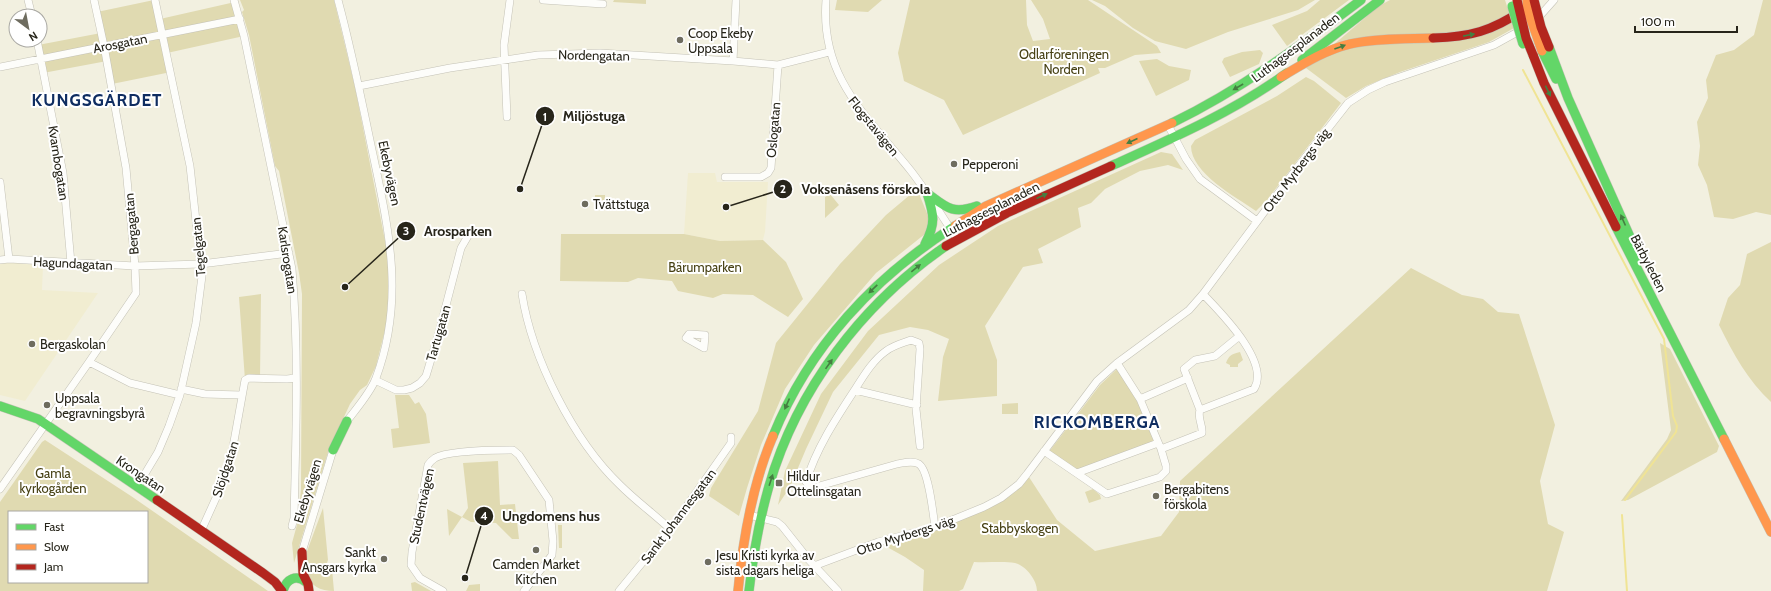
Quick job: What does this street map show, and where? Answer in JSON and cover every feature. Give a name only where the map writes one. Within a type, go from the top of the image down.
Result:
[{"type":"main road","name":"Luthagsesplanaden","points":[[738,591],[749,515],[759,474],[773,435],[790,397],[811,365],[832,334],[864,297],[898,265],[950,228],[984,207],[1168,125],[1213,102],[1256,77],[1305,43],[1361,0]]},
{"type":"main road","name":"Luthagsesplanaden","points":[[749,591],[761,518],[769,486],[787,437],[803,405],[826,368],[858,325],[901,280],[930,257],[957,239],[1016,208],[1175,138],[1214,118],[1281,77],[1380,0]]},
{"type":"main road","points":[[1527,0],[1528,11],[1545,49]]},
{"type":"main road","points":[[1281,77],[1328,52],[1348,44],[1376,40],[1438,39],[1469,36],[1492,29],[1521,11],[1533,0]]},
{"type":"main road","name":"Bärbyleden","points":[[1533,0],[1545,49],[1662,306],[1771,519]]},
{"type":"main road","name":"Bärbyleden","points":[[1513,2],[1526,38],[1530,56],[1540,73],[1611,218],[1771,532]]},
{"type":"main road","points":[[928,193],[949,209],[957,212],[965,211],[1022,186],[1044,180]]},
{"type":"main road","points":[[924,246],[935,220],[928,193]]},
{"type":"main road","name":"Krongatan","points":[[0,406],[38,419],[263,573],[275,582],[283,591]]},
{"type":"main road","name":"Ekebyvägen","points":[[333,450],[347,421]]},
{"type":"main road","name":"Ekebyvägen","points":[[283,591],[285,584],[290,579],[302,552]]},
{"type":"main road","name":"Ekebyvägen","points":[[302,552],[303,574],[309,588]]},
{"type":"main road","name":"Krongatan","points":[[263,573],[290,579],[300,577],[309,588]]},
{"type":"street","name":"Bergagatan","points":[[0,489],[136,292],[126,168],[104,46],[94,0]]},
{"type":"street","name":"Tegelgatan","points":[[137,486],[158,452],[169,426],[180,392],[196,324],[202,276],[190,166],[155,0]]},
{"type":"street","name":"Karlsrogatan","points":[[234,0],[240,19],[289,253],[294,293],[294,510],[292,526]]},
{"type":"street","name":"Ekebyvägen","points":[[338,0],[359,86],[387,220],[392,256],[393,280],[390,322],[384,352],[375,380],[347,421]]},
{"type":"street","points":[[507,117],[504,59],[506,26],[510,0]]},
{"type":"street","points":[[543,0],[603,4]]},
{"type":"street","points":[[733,61],[736,0]]},
{"type":"street","name":"Flogstavägen","points":[[826,0],[825,26],[830,52],[846,90],[928,193],[957,239]]},
{"type":"street","name":"Otto Myrbergs väg","points":[[814,566],[878,542],[935,527],[1002,498],[1019,484],[1097,382],[1117,363],[1189,310],[1203,294],[1348,103],[1368,90],[1385,82],[1494,44],[1515,34],[1538,19],[1554,0]]},
{"type":"street","name":"Arosgatan","points":[[0,67],[240,19]]},
{"type":"street","name":"Kvarnbogatan","points":[[39,48],[63,173],[71,263]]},
{"type":"street","name":"Nordengatan","points":[[359,86],[504,59],[538,55],[586,53],[778,65],[830,52]]},
{"type":"street","name":"Oslogatan","points":[[725,177],[761,177],[768,173],[771,168],[778,65]]},
{"type":"street","points":[[1168,125],[1186,159],[1200,179],[1257,221]]},
{"type":"street","points":[[0,182],[9,259]]},
{"type":"street","name":"Tartugatan","points":[[375,380],[396,390],[404,390],[412,388],[420,383],[426,376],[461,248],[468,236]]},
{"type":"street","name":"Hagundagatan","points":[[0,260],[9,259],[135,266],[201,264],[289,253]]},
{"type":"street","points":[[522,294],[535,345],[554,389],[573,425],[596,459],[620,485],[670,529]]},
{"type":"street","points":[[1200,410],[1254,389],[1258,382],[1253,357],[1248,348],[1224,317],[1203,294]]},
{"type":"street","points":[[1077,473],[1202,433],[1198,415],[1200,410],[1184,368],[1195,360],[1215,356],[1237,338],[1240,338]]},
{"type":"street","points":[[920,446],[917,405],[920,350],[919,343],[912,340],[892,347],[886,351],[869,369],[836,418],[814,459],[806,482],[812,488],[897,464],[912,462],[919,464],[923,469],[927,480],[935,527]]},
{"type":"street","points":[[89,362],[130,384],[180,392],[241,395]]},
{"type":"street","points":[[1044,451],[1107,494],[1160,477],[1166,471],[1160,446],[1140,399],[1117,363]]},
{"type":"street","name":"Slöjdgatan","points":[[201,531],[220,489],[231,458],[241,395],[245,380],[249,378],[295,378]]},
{"type":"street","points":[[1140,399],[1188,378]]},
{"type":"street","points":[[855,390],[917,405]]},
{"type":"street","name":"Sankt Johannesgatan","points":[[619,591],[670,529],[731,443],[731,437]]},
{"type":"street","name":"Ekebyvägen","points":[[302,552],[333,450]]},
{"type":"street","name":"Studentvägen","points":[[443,591],[420,579],[411,565],[428,465],[433,459],[442,456],[513,450],[519,455],[548,497],[552,523],[552,555],[524,591]]},
{"type":"street","points":[[0,476],[6,480]]},
{"type":"street","points":[[749,515],[777,522],[782,526],[814,566],[838,591]]},
{"type":"shaded area","points":[[688,173],[715,173],[717,182],[768,182],[765,232],[763,240],[720,241],[684,234]]},
{"type":"shaded area","name":"Bergaskolan","points":[[9,262],[43,266],[42,290],[98,293],[25,401],[0,395],[0,263]]},
{"type":"green space","points":[[154,0],[160,19],[235,2],[244,36],[167,53],[171,72],[112,84],[107,61],[43,73],[39,48],[48,48],[48,43],[101,33],[97,12]]},
{"type":"green space","points":[[240,0],[334,0],[355,87],[388,256],[389,280],[387,322],[376,366],[367,385],[360,390],[350,404],[329,449],[294,563],[292,543],[298,521],[301,489],[302,294],[279,171],[275,166],[249,35],[242,12],[244,10]]},
{"type":"green space","points":[[614,0],[646,0],[646,4],[613,2]]},
{"type":"green space","points":[[837,0],[882,0],[868,12],[835,10]]},
{"type":"green space","name":"Odlarföreningen Norden","points":[[910,0],[1026,0],[1027,25],[1033,41],[1050,39],[1043,19],[1031,0],[1088,0],[1157,46],[1161,53],[1135,55],[1105,68],[1098,68],[1100,73],[963,135],[944,100],[904,81],[898,53]]},
{"type":"green space","points":[[1092,0],[1315,0],[1298,10],[1228,32],[1186,49],[1155,41],[1133,28],[1105,6]]},
{"type":"green space","points":[[1320,0],[1349,0],[1287,46],[1272,25],[1307,11]]},
{"type":"green space","points":[[1390,0],[1505,0],[1514,28],[1489,42],[1400,72],[1366,86],[1346,98],[1306,68],[1379,6]]},
{"type":"green space","points":[[1763,0],[1771,0],[1771,215],[1756,212],[1733,219],[1714,217],[1707,185],[1698,165],[1700,146],[1697,122],[1708,98],[1706,80],[1716,55],[1734,50],[1754,35]]},
{"type":"green space","points":[[1260,50],[1263,53],[1259,64],[1230,77],[1222,62],[1224,58],[1242,52]]},
{"type":"green space","points":[[1157,59],[1169,66],[1191,70],[1189,80],[1156,96],[1139,61]]},
{"type":"green space","points":[[1306,77],[1314,81],[1341,103],[1268,199],[1256,211],[1206,175],[1198,166],[1193,156],[1191,146],[1195,140],[1277,96]]},
{"type":"green space","points":[[1161,152],[1172,154],[1183,170],[1168,165],[1140,171],[1105,189],[1091,203],[1078,208],[1081,227],[1038,249],[1043,263],[1023,267],[985,326],[997,360],[997,396],[938,401],[943,357],[949,339],[928,330],[910,327],[879,335],[833,392],[790,487],[778,505],[785,471],[821,394],[868,331],[939,265],[998,226]]},
{"type":"green space","points":[[917,189],[929,218],[925,234],[876,273],[814,345],[785,389],[761,445],[739,516],[709,496],[711,488],[758,411],[776,343],[840,264],[886,215]]},
{"type":"green space","points":[[830,194],[839,205],[825,218],[825,197]]},
{"type":"green space","points":[[595,195],[605,195],[605,205],[595,206]]},
{"type":"green space","name":"Bärumparken","points":[[561,234],[684,234],[720,241],[763,240],[786,262],[803,299],[788,317],[753,295],[723,294],[713,298],[678,291],[672,281],[638,278],[628,282],[560,281]]},
{"type":"green space","points":[[1771,242],[1771,402],[1748,376],[1719,325],[1728,298],[1740,285],[1747,254]]},
{"type":"green space","name":"Stabbyskogen","points":[[1411,268],[1462,295],[1483,299],[1498,312],[1519,314],[1555,425],[1540,481],[1548,524],[1564,532],[1547,591],[1037,591],[1035,582],[1027,570],[1015,563],[974,562],[963,589],[959,591],[923,591],[924,570],[905,557],[878,542],[984,507],[1027,474],[1057,520],[1095,551],[1161,536],[1179,512],[1180,481]]},
{"type":"green space","points":[[261,294],[260,379],[245,380],[239,297]]},
{"type":"green space","points":[[1660,343],[1670,349],[1719,446],[1717,452],[1628,500],[1621,501],[1667,439],[1671,430]]},
{"type":"green space","points":[[1240,352],[1243,360],[1238,364],[1238,367],[1230,367],[1230,365],[1226,363],[1228,358],[1233,354]]},
{"type":"green space","points":[[1119,367],[1140,399],[1158,443],[1077,473],[1048,453],[1100,385]]},
{"type":"green space","points":[[395,395],[409,395],[415,404],[419,402],[426,414],[430,443],[393,448],[391,429],[399,428]]},
{"type":"green space","points":[[1018,403],[1018,414],[1002,414],[1002,404]]},
{"type":"green space","name":"Gamla kyrkogården","points":[[45,440],[131,496],[268,591],[0,591],[0,502],[42,442]]},
{"type":"green space","points":[[498,461],[500,505],[515,504],[519,539],[512,539],[496,523],[471,522],[462,517],[468,508],[463,463]]},
{"type":"green space","points":[[1093,489],[1100,495],[1101,499],[1089,503],[1085,492]]},
{"type":"green space","points":[[323,508],[328,560],[327,563],[311,567],[305,564],[306,554]]},
{"type":"green space","points":[[447,509],[462,517],[449,536]]},
{"type":"green space","points":[[558,525],[562,525],[562,548],[559,548]]},
{"type":"green space","points":[[332,569],[334,591],[316,587],[310,581],[306,572]]},
{"type":"green space","points":[[415,582],[431,591],[412,591],[411,583]]},
{"type":"green space","points":[[480,584],[480,591],[466,591],[469,585]]},
{"type":"waterway","points":[[1523,70],[1664,339],[1673,416],[1677,426],[1676,432],[1625,500]]},
{"type":"waterway","points":[[1622,515],[1627,591]]},
{"type":"traffic: fast","points":[[1172,123],[1246,82],[1361,0]]},
{"type":"traffic: fast","points":[[1302,60],[1380,0]]},
{"type":"traffic: fast","points":[[1512,6],[1523,44]]},
{"type":"traffic: fast","points":[[1549,47],[1568,98],[1639,257]]},
{"type":"traffic: fast","points":[[1542,51],[1556,79]]},
{"type":"traffic: fast","points":[[1111,166],[1201,124],[1245,100],[1287,73]]},
{"type":"traffic: fast","points":[[927,193],[945,206],[955,210],[968,209],[977,206]]},
{"type":"traffic: fast","points":[[925,244],[929,237],[933,219],[927,193]]},
{"type":"traffic: fast","points":[[773,436],[805,373],[825,344],[847,317],[871,291],[897,268],[925,246],[955,226]]},
{"type":"traffic: fast","points":[[1616,227],[1724,439]]},
{"type":"traffic: fast","points":[[749,591],[757,538],[769,486],[781,450],[815,382],[861,321],[887,294],[946,246]]},
{"type":"traffic: fast","points":[[0,406],[38,419],[157,500]]},
{"type":"traffic: fast","points":[[333,450],[347,421]]},
{"type":"traffic: fast","points":[[283,591],[286,583],[292,579],[299,578],[306,582]]},
{"type":"traffic: slow","points":[[1527,0],[1528,11],[1542,51]]},
{"type":"traffic: slow","points":[[1281,77],[1306,62],[1350,44],[1381,40],[1433,38]]},
{"type":"traffic: slow","points":[[955,226],[986,206],[1172,123]]},
{"type":"traffic: slow","points":[[738,591],[746,532],[754,493],[759,473],[773,436]]},
{"type":"traffic: slow","points":[[1724,439],[1771,532]]},
{"type":"traffic: jam","points":[[1517,0],[1526,38],[1533,55]]},
{"type":"traffic: jam","points":[[1534,0],[1541,27],[1549,47]]},
{"type":"traffic: jam","points":[[1433,38],[1480,32],[1501,23],[1523,10]]},
{"type":"traffic: jam","points":[[1533,55],[1544,83],[1616,227]]},
{"type":"traffic: jam","points":[[946,246],[1007,213],[1111,166]]},
{"type":"traffic: jam","points":[[157,500],[263,573],[275,582],[282,591]]},
{"type":"traffic: jam","points":[[302,552],[303,574],[308,584],[309,591]]},
{"type":"place","name":"Coop Ekeby Uppsala","points":[[680,40]]},
{"type":"place","name":"Pepperoni","points":[[954,164]]},
{"type":"place","name":"Miljöstuga","points":[[520,189]]},
{"type":"place","name":"Tvättstuga","points":[[585,204]]},
{"type":"place","name":"Voksenåsens förskola","points":[[726,207]]},
{"type":"place","name":"Arosparken","points":[[345,287]]},
{"type":"place","name":"Bergaskolan","points":[[32,344]]},
{"type":"place","name":"Uppsala begravningsbyrå","points":[[47,405]]},
{"type":"place","name":"Hildur Ottelinsgatan","points":[[779,483]]},
{"type":"place","name":"Bergabitens förskola","points":[[1156,496]]},
{"type":"place","name":"Camden Market Kitchen","points":[[536,550]]},
{"type":"place","name":"Sankt Ansgars kyrka","points":[[384,559]]},
{"type":"place","name":"Jesu Kristi kyrka av sista dagars heliga","points":[[708,562]]},
{"type":"place","name":"Ungdomens hus","points":[[465,578]]},
{"type":"district","name":"KUNGSGÄRDET","points":[[97,100]]},
{"type":"district","name":"RICKOMBERGA","points":[[1097,422]]}]
